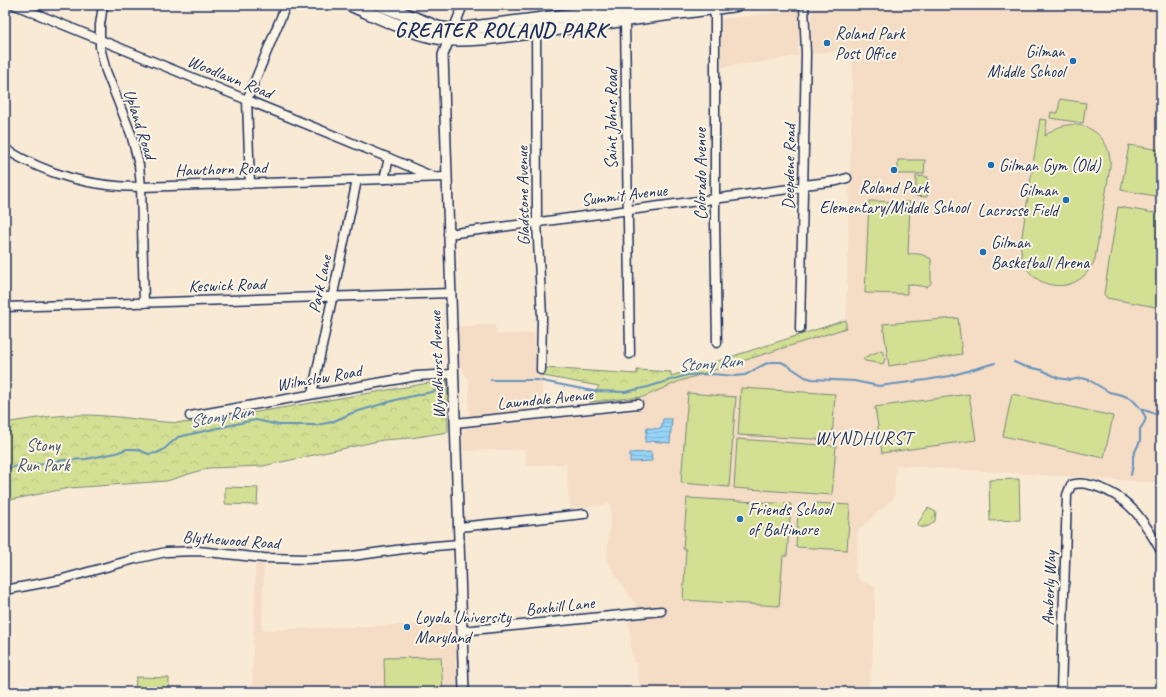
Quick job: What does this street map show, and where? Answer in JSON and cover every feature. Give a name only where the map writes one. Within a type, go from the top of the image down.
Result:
[{"type":"main road","points":[[351,5],[420,33],[435,37],[451,35]]},
{"type":"main road","points":[[381,5],[438,28],[451,35],[472,39],[536,26],[628,11],[732,5]]},
{"type":"main road","points":[[628,11],[650,5]]},
{"type":"street","name":"Woodlawn Road","points":[[15,5],[434,177]]},
{"type":"street","name":"Upland Road","points":[[103,5],[99,39],[106,71],[134,145],[139,165],[141,187],[144,303]]},
{"type":"street","points":[[250,184],[247,100],[286,5]]},
{"type":"street","points":[[451,35],[463,5]]},
{"type":"street","name":"Deepdene Road","points":[[800,329],[806,54],[804,5]]},
{"type":"street","name":"Colorado Avenue","points":[[714,6],[717,343]]},
{"type":"street","name":"Saint Johns Road","points":[[628,11],[627,210],[630,354]]},
{"type":"street","name":"Gladstone Avenue","points":[[536,26],[537,221],[542,317],[541,370]]},
{"type":"street","name":"Wyndhurst Avenue","points":[[451,35],[442,54],[464,692]]},
{"type":"street","name":"Hawthorn Road","points":[[5,148],[40,167],[68,178],[102,185],[141,187],[446,177]]},
{"type":"street","points":[[384,179],[389,158]]},
{"type":"street","name":"Summit Avenue","points":[[448,234],[804,186],[838,181],[847,178]]},
{"type":"street","name":"Park Lane","points":[[312,394],[357,180]]},
{"type":"street","name":"Keswick Road","points":[[5,307],[332,296],[450,294]]},
{"type":"street","name":"Wilmslow Road","points":[[190,416],[417,376],[453,374]]},
{"type":"street","name":"Lawndale Avenue","points":[[455,423],[638,404]]},
{"type":"street","name":"Amberly Way","points":[[1061,692],[1067,495],[1071,485],[1077,483],[1094,486],[1106,490],[1122,499],[1140,516],[1161,551]]},
{"type":"street","points":[[459,527],[584,514]]},
{"type":"street","name":"Blythewood Road","points":[[5,590],[59,580],[166,552],[198,551],[277,559],[308,559],[352,556],[411,548],[459,544]]},
{"type":"street","name":"Boxhill Lane","points":[[462,631],[661,611]]},
{"type":"shaded area","points":[[845,5],[1161,5],[1161,483],[896,465],[894,498],[858,530],[855,573],[860,580],[875,587],[872,662],[868,692],[640,692],[637,663],[633,663],[629,621],[645,619],[607,562],[611,504],[570,508],[566,464],[526,466],[525,449],[463,451],[463,434],[467,428],[637,411],[643,397],[680,381],[846,328],[853,49],[812,54],[812,8]]},
{"type":"shaded area","points":[[800,10],[798,56],[722,67],[722,19]]},
{"type":"shaded area","points":[[495,325],[496,335],[534,333],[535,372],[543,373],[541,409],[469,418],[469,382],[460,364],[458,326]]},
{"type":"shaded area","name":"Loyola University Maryland","points":[[256,561],[264,562],[262,630],[455,623],[457,692],[249,692],[252,684]]},
{"type":"green space","points":[[1060,99],[1086,103],[1083,123],[1050,118],[1051,112],[1058,113]]},
{"type":"green space","points":[[1040,119],[1047,120],[1045,136],[1056,129],[1067,125],[1078,125],[1089,128],[1098,134],[1105,143],[1109,154],[1110,167],[1095,259],[1087,273],[1076,282],[1063,285],[1050,285],[1038,280],[1028,271],[1022,258],[1021,242]]},
{"type":"green space","points":[[1129,145],[1161,150],[1161,197],[1121,190]]},
{"type":"green space","points":[[898,160],[925,160],[924,174],[898,174]]},
{"type":"green space","points":[[916,176],[928,177],[927,197],[916,196]]},
{"type":"green space","points":[[869,201],[910,202],[908,254],[920,254],[931,259],[931,283],[927,287],[907,284],[907,294],[865,293]]},
{"type":"green space","points":[[1118,207],[1161,214],[1161,308],[1107,298],[1104,294]]},
{"type":"green space","points":[[958,318],[962,354],[889,366],[883,324]]},
{"type":"green space","points":[[846,320],[846,328],[680,381],[643,397],[590,402],[599,386],[543,376],[543,368],[637,374],[637,370],[671,372],[671,376]]},
{"type":"green space","points":[[882,350],[885,359],[883,364],[865,361],[863,358]]},
{"type":"green space","name":"Stony Run Park","points":[[447,380],[448,432],[411,438],[383,440],[263,466],[208,468],[167,481],[69,488],[5,501],[5,423],[67,415],[93,415],[163,422],[198,422]]},
{"type":"green space","points":[[741,388],[835,394],[832,440],[738,435]]},
{"type":"green space","points":[[688,393],[736,397],[729,487],[681,483]]},
{"type":"green space","points":[[969,394],[976,440],[882,453],[875,407]]},
{"type":"green space","points":[[1012,394],[1113,416],[1104,458],[1003,436]]},
{"type":"green space","points":[[737,439],[836,446],[832,495],[734,488]]},
{"type":"green space","points":[[1019,479],[1020,520],[990,521],[989,480]]},
{"type":"green space","points":[[225,487],[258,488],[257,505],[225,504]]},
{"type":"green space","points":[[687,498],[791,504],[787,556],[783,556],[779,606],[683,600],[686,549],[683,549]]},
{"type":"green space","points":[[816,503],[850,505],[847,550],[796,547],[798,512],[815,513]]},
{"type":"green space","points":[[928,508],[936,512],[935,521],[926,527],[917,525],[923,514]]},
{"type":"green space","points":[[441,657],[443,692],[385,692],[384,658]]},
{"type":"green space","points":[[136,677],[169,678],[169,692],[135,692]]},
{"type":"water","points":[[663,419],[672,419],[670,443],[645,442],[647,428],[661,429]]},
{"type":"water","points":[[651,452],[652,461],[630,462],[630,453]]},
{"type":"waterway","name":"Stony Run","points":[[491,380],[537,380],[593,391],[625,392],[648,387],[687,375],[745,375],[765,364],[781,362],[805,377],[812,379],[854,381],[879,386],[950,376],[995,363]]},
{"type":"waterway","name":"Stony Run","points":[[1014,362],[1023,366],[1042,370],[1058,378],[1071,380],[1082,378],[1089,380],[1109,392],[1132,399],[1141,409],[1153,413],[1161,418]]},
{"type":"waterway","name":"Stony Run","points":[[5,469],[22,465],[36,465],[64,460],[86,459],[116,453],[127,449],[136,449],[149,454],[157,453],[163,450],[178,437],[256,420],[279,425],[317,425],[332,422],[352,413],[399,399],[445,389]]},
{"type":"waterway","points":[[1131,475],[1133,456],[1140,441],[1140,429],[1146,418],[1141,409]]},
{"type":"place","name":"Roland Park Post Office","points":[[827,43]]},
{"type":"place","name":"Gilman Middle School","points":[[1073,61]]},
{"type":"place","name":"Gilman Gym (Old)","points":[[991,165]]},
{"type":"place","name":"Roland Park Elementary/Middle School","points":[[894,170]]},
{"type":"place","name":"Gilman Lacrosse Field","points":[[1066,200]]},
{"type":"place","name":"Gilman Basketball Arena","points":[[983,252]]},
{"type":"place","name":"Friends School of Baltimore","points":[[740,519]]},
{"type":"place","name":"Loyola University Maryland","points":[[407,627]]},
{"type":"district","name":"GREATER ROLAND PARK","points":[[501,30]]},
{"type":"district","name":"WYNDHURST","points":[[864,438]]}]
